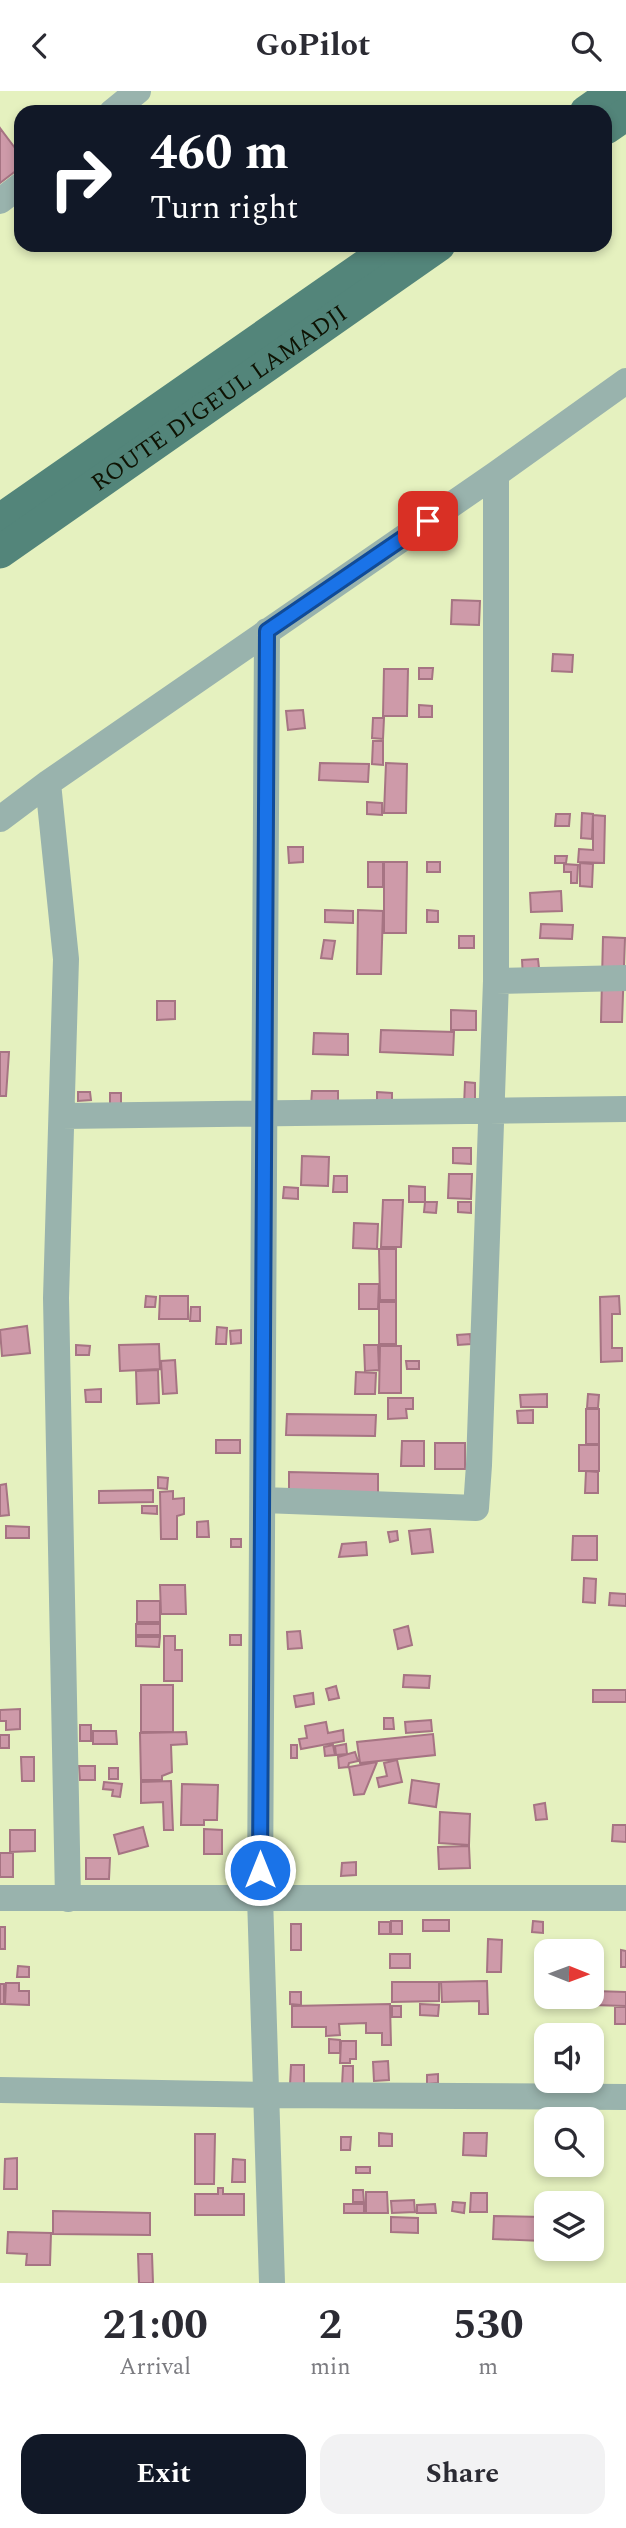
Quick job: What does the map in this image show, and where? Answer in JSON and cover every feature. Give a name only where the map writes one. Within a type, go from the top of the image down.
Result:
[{"type":"main road","points":[[596,105],[616,91]]},
{"type":"main road","name":"ROUTE DIGEUL LAMADJI","points":[[0,520],[385,252]]},
{"type":"main road","name":"ROUTE DIGEUL LAMADJI","points":[[0,552],[429,252]]},
{"type":"street","points":[[121,105],[138,91]]},
{"type":"street","points":[[0,201],[14,190]]},
{"type":"street","points":[[0,819],[626,381]]},
{"type":"street","points":[[263,1500],[476,1508],[496,981],[496,474]]},
{"type":"street","points":[[267,631],[260,1897],[272,2283]]},
{"type":"street","points":[[48,783],[66,960],[57,1298],[68,1899]]},
{"type":"street","points":[[496,981],[626,978]]},
{"type":"street","points":[[62,1116],[626,1109]]},
{"type":"street","points":[[0,1898],[626,1898]]},
{"type":"street","points":[[0,2090],[626,2097]]},
{"type":"building","points":[[0,128],[14,147],[14,172],[0,183]]},
{"type":"building","points":[[452,600],[480,601],[479,625],[451,624]]},
{"type":"building","points":[[553,654],[573,655],[572,672],[552,671]]},
{"type":"building","points":[[419,668],[433,668],[432,679],[419,679]]},
{"type":"building","points":[[384,669],[408,669],[407,716],[383,716]]},
{"type":"building","points":[[419,705],[432,706],[432,717],[419,717]]},
{"type":"building","points":[[303,710],[305,728],[288,730],[286,711]]},
{"type":"building","points":[[373,718],[384,718],[383,739],[372,738]]},
{"type":"building","points":[[373,741],[383,741],[383,765],[372,764]]},
{"type":"building","points":[[320,763],[369,764],[368,782],[319,780]]},
{"type":"building","points":[[386,763],[407,764],[406,813],[384,813]]},
{"type":"building","points":[[367,802],[382,803],[382,815],[367,814]]},
{"type":"building","points":[[582,813],[593,814],[592,839],[581,838]]},
{"type":"building","points":[[556,814],[570,814],[569,826],[555,826]]},
{"type":"building","points":[[593,815],[605,816],[604,863],[578,862],[579,849],[593,850]]},
{"type":"building","points":[[288,847],[303,847],[303,862],[289,863]]},
{"type":"building","points":[[555,856],[567,856],[566,863],[555,863]]},
{"type":"building","points":[[368,862],[383,862],[383,887],[368,887]]},
{"type":"building","points":[[384,862],[407,862],[406,933],[384,933]]},
{"type":"building","points":[[427,862],[440,862],[440,872],[427,872]]},
{"type":"building","points":[[580,863],[593,864],[592,887],[580,886]]},
{"type":"building","points":[[564,864],[578,865],[577,883],[571,883],[571,872],[564,872]]},
{"type":"building","points":[[561,891],[562,911],[531,912],[530,893]]},
{"type":"building","points":[[325,910],[353,911],[353,923],[325,922]]},
{"type":"building","points":[[358,910],[383,911],[381,974],[357,974]]},
{"type":"building","points":[[427,910],[438,911],[438,922],[427,922]]},
{"type":"building","points":[[541,924],[573,925],[572,939],[540,938]]},
{"type":"building","points":[[459,936],[474,936],[474,948],[459,948]]},
{"type":"building","points":[[603,937],[625,938],[622,1022],[601,1022]]},
{"type":"building","points":[[324,940],[335,941],[332,959],[321,958]]},
{"type":"building","points":[[538,959],[540,977],[523,978],[522,960]]},
{"type":"building","points":[[157,1001],[175,1001],[175,1019],[157,1020]]},
{"type":"building","points":[[451,1010],[476,1011],[476,1030],[451,1030]]},
{"type":"building","points":[[381,1030],[454,1032],[453,1055],[380,1052]]},
{"type":"building","points":[[314,1033],[348,1034],[348,1055],[313,1054]]},
{"type":"building","points":[[0,1052],[9,1052],[6,1096],[0,1096]]},
{"type":"building","points":[[465,1082],[475,1083],[475,1106],[464,1106]]},
{"type":"building","points":[[312,1091],[338,1091],[338,1106],[311,1105]]},
{"type":"building","points":[[78,1092],[90,1092],[91,1100],[78,1101]]},
{"type":"building","points":[[377,1092],[392,1093],[392,1105],[377,1104]]},
{"type":"building","points":[[110,1093],[121,1093],[121,1105],[110,1106]]},
{"type":"building","points":[[453,1148],[471,1148],[471,1164],[453,1163]]},
{"type":"building","points":[[302,1156],[329,1157],[328,1186],[301,1185]]},
{"type":"building","points":[[449,1174],[472,1174],[471,1199],[448,1198]]},
{"type":"building","points":[[334,1176],[347,1176],[347,1192],[333,1192]]},
{"type":"building","points":[[409,1186],[425,1187],[425,1202],[409,1202]]},
{"type":"building","points":[[284,1187],[298,1188],[298,1199],[283,1198]]},
{"type":"building","points":[[383,1200],[403,1200],[401,1247],[381,1247]]},
{"type":"building","points":[[425,1202],[437,1202],[436,1213],[424,1212]]},
{"type":"building","points":[[458,1202],[471,1202],[471,1213],[458,1212]]},
{"type":"building","points":[[354,1223],[378,1224],[377,1249],[353,1248]]},
{"type":"building","points":[[379,1249],[396,1249],[396,1300],[380,1300]]},
{"type":"building","points":[[359,1284],[379,1284],[378,1309],[359,1309]]},
{"type":"building","points":[[146,1296],[156,1297],[155,1307],[145,1307]]},
{"type":"building","points":[[160,1296],[188,1296],[188,1319],[159,1319]]},
{"type":"building","points":[[619,1296],[620,1314],[612,1314],[612,1348],[622,1348],[622,1361],[601,1362],[600,1297]]},
{"type":"building","points":[[379,1302],[396,1302],[396,1344],[379,1344]]},
{"type":"building","points":[[191,1307],[200,1307],[200,1321],[190,1321]]},
{"type":"building","points":[[27,1326],[30,1353],[2,1356],[0,1330]]},
{"type":"building","points":[[217,1327],[227,1328],[226,1344],[216,1344]]},
{"type":"building","points":[[241,1330],[241,1343],[231,1344],[230,1331]]},
{"type":"building","points":[[470,1334],[471,1344],[458,1345],[457,1335]]},
{"type":"building","points":[[159,1344],[160,1369],[120,1371],[119,1345]]},
{"type":"building","points":[[76,1345],[90,1346],[89,1355],[76,1355]]},
{"type":"building","points":[[364,1345],[378,1345],[379,1370],[365,1371]]},
{"type":"building","points":[[380,1346],[401,1346],[401,1393],[379,1393]]},
{"type":"building","points":[[175,1360],[177,1393],[163,1394],[161,1361]]},
{"type":"building","points":[[406,1361],[419,1361],[419,1369],[407,1369]]},
{"type":"building","points":[[158,1370],[159,1403],[137,1404],[136,1371]]},
{"type":"building","points":[[356,1372],[376,1373],[375,1394],[355,1394]]},
{"type":"building","points":[[101,1389],[101,1402],[86,1402],[85,1390]]},
{"type":"building","points":[[547,1394],[547,1407],[521,1407],[520,1395]]},
{"type":"building","points":[[588,1394],[599,1395],[598,1408],[587,1408]]},
{"type":"building","points":[[388,1398],[413,1398],[413,1409],[406,1409],[407,1418],[388,1419]]},
{"type":"building","points":[[586,1409],[599,1409],[599,1444],[586,1444]]},
{"type":"building","points":[[533,1410],[533,1423],[518,1423],[517,1411]]},
{"type":"building","points":[[287,1414],[376,1415],[375,1436],[286,1435]]},
{"type":"building","points":[[216,1440],[240,1440],[240,1453],[216,1453]]},
{"type":"building","points":[[402,1441],[424,1441],[424,1466],[401,1466]]},
{"type":"building","points":[[435,1443],[465,1443],[465,1469],[435,1469]]},
{"type":"building","points":[[579,1445],[599,1445],[599,1471],[579,1471]]},
{"type":"building","points":[[586,1471],[598,1472],[598,1493],[585,1493]]},
{"type":"building","points":[[289,1472],[378,1474],[378,1495],[289,1493]]},
{"type":"building","points":[[158,1477],[168,1478],[167,1489],[158,1488]]},
{"type":"building","points":[[6,1484],[9,1515],[0,1516],[0,1485]]},
{"type":"building","points":[[153,1490],[153,1502],[99,1503],[99,1491]]},
{"type":"building","points":[[173,1491],[173,1499],[184,1498],[184,1514],[177,1516],[177,1539],[161,1539],[160,1492]]},
{"type":"building","points":[[142,1506],[157,1506],[157,1514],[142,1513]]},
{"type":"building","points":[[208,1521],[209,1537],[197,1537],[197,1522]]},
{"type":"building","points":[[6,1526],[29,1527],[29,1538],[6,1538]]},
{"type":"building","points":[[430,1529],[433,1552],[412,1554],[409,1531]]},
{"type":"building","points":[[397,1531],[398,1540],[390,1542],[388,1532]]},
{"type":"building","points":[[573,1536],[597,1536],[597,1560],[572,1560]]},
{"type":"building","points":[[231,1539],[241,1539],[241,1547],[231,1547]]},
{"type":"building","points":[[366,1542],[367,1555],[339,1557],[342,1544]]},
{"type":"building","points":[[584,1578],[596,1579],[595,1603],[583,1602]]},
{"type":"building","points":[[160,1585],[185,1585],[186,1614],[161,1614]]},
{"type":"building","points":[[610,1593],[626,1594],[626,1606],[609,1605]]},
{"type":"building","points":[[137,1601],[160,1601],[160,1622],[137,1622]]},
{"type":"building","points":[[136,1624],[160,1624],[160,1635],[136,1635]]},
{"type":"building","points":[[408,1626],[412,1645],[398,1649],[394,1630]]},
{"type":"building","points":[[300,1631],[302,1648],[288,1649],[287,1632]]},
{"type":"building","points":[[230,1635],[241,1635],[241,1645],[230,1645]]},
{"type":"building","points":[[164,1636],[175,1636],[175,1650],[182,1650],[182,1681],[164,1681]]},
{"type":"building","points":[[136,1637],[160,1637],[159,1647],[136,1646]]},
{"type":"building","points":[[404,1675],[430,1676],[429,1688],[403,1687]]},
{"type":"building","points":[[141,1685],[173,1685],[173,1732],[141,1732]]},
{"type":"building","points":[[336,1686],[339,1698],[329,1700],[326,1689]]},
{"type":"building","points":[[593,1690],[626,1690],[626,1702],[593,1702]]},
{"type":"building","points":[[313,1693],[314,1704],[296,1707],[294,1696]]},
{"type":"building","points":[[20,1709],[20,1729],[6,1730],[6,1721],[0,1721],[0,1710]]},
{"type":"building","points":[[384,1718],[393,1718],[394,1729],[384,1729]]},
{"type":"building","points":[[431,1720],[432,1731],[406,1733],[405,1722]]},
{"type":"building","points":[[326,1722],[328,1733],[343,1730],[344,1741],[301,1749],[299,1739],[307,1738],[305,1726]]},
{"type":"building","points":[[80,1725],[91,1725],[91,1741],[80,1741]]},
{"type":"building","points":[[93,1731],[116,1731],[117,1744],[93,1744]]},
{"type":"building","points":[[186,1732],[187,1744],[171,1745],[172,1772],[162,1776],[162,1780],[141,1780],[140,1733]]},
{"type":"building","points":[[433,1734],[435,1755],[360,1763],[357,1742]]},
{"type":"building","points":[[0,1735],[9,1735],[9,1748],[0,1748]]},
{"type":"building","points":[[346,1744],[347,1754],[336,1755],[335,1746]]},
{"type":"building","points":[[291,1745],[297,1745],[297,1758],[291,1758]]},
{"type":"building","points":[[333,1745],[335,1755],[325,1756],[324,1747]]},
{"type":"building","points":[[355,1752],[358,1761],[349,1763],[348,1767],[339,1768],[338,1757]]},
{"type":"building","points":[[21,1757],[34,1757],[34,1781],[22,1781]]},
{"type":"building","points":[[397,1760],[402,1782],[379,1787],[377,1778],[387,1776],[384,1763]]},
{"type":"building","points":[[377,1762],[364,1794],[354,1795],[349,1767]]},
{"type":"building","points":[[79,1766],[95,1766],[95,1780],[80,1780]]},
{"type":"building","points":[[109,1768],[118,1768],[118,1779],[109,1779]]},
{"type":"building","points":[[412,1780],[439,1784],[436,1807],[409,1803]]},
{"type":"building","points":[[171,1781],[173,1830],[164,1830],[163,1802],[141,1803],[141,1782]]},
{"type":"building","points":[[104,1782],[122,1784],[120,1797],[112,1796],[113,1790],[103,1789]]},
{"type":"building","points":[[182,1784],[218,1785],[217,1820],[204,1820],[204,1825],[181,1825]]},
{"type":"building","points":[[545,1803],[547,1819],[536,1820],[534,1805]]},
{"type":"building","points":[[440,1812],[470,1814],[469,1845],[439,1843]]},
{"type":"building","points":[[613,1825],[626,1825],[626,1842],[612,1841]]},
{"type":"building","points":[[143,1827],[148,1846],[119,1854],[114,1835]]},
{"type":"building","points":[[204,1829],[222,1830],[222,1854],[204,1854]]},
{"type":"building","points":[[10,1830],[35,1830],[35,1851],[10,1852]]},
{"type":"building","points":[[469,1846],[470,1868],[439,1869],[438,1847]]},
{"type":"building","points":[[0,1853],[13,1853],[13,1877],[0,1877]]},
{"type":"building","points":[[86,1858],[110,1858],[109,1879],[86,1879]]},
{"type":"building","points":[[356,1862],[356,1875],[341,1876],[342,1863]]},
{"type":"building","points":[[244,1864],[245,1875],[233,1876],[232,1865]]},
{"type":"building","points":[[423,1920],[449,1920],[449,1931],[423,1931]]},
{"type":"building","points":[[391,1921],[402,1921],[402,1934],[391,1934]]},
{"type":"building","points":[[533,1921],[543,1922],[543,1933],[532,1932]]},
{"type":"building","points":[[379,1922],[390,1922],[390,1934],[379,1934]]},
{"type":"building","points":[[291,1924],[301,1924],[301,1950],[291,1950]]},
{"type":"building","points":[[0,1927],[5,1927],[5,1949],[0,1949]]},
{"type":"building","points":[[488,1939],[502,1940],[501,1972],[487,1972]]},
{"type":"building","points":[[621,1950],[626,1951],[626,1967],[621,1967]]},
{"type":"building","points":[[390,1954],[410,1954],[410,1968],[390,1968]]},
{"type":"building","points":[[18,1966],[29,1967],[29,1977],[17,1977]]},
{"type":"building","points":[[487,1981],[488,2014],[479,2014],[479,2001],[442,2002],[441,1982]]},
{"type":"building","points":[[392,1982],[439,1982],[439,2001],[392,2002]]},
{"type":"building","points":[[6,1983],[19,1983],[19,1991],[29,1991],[29,2005],[5,2004]]},
{"type":"building","points":[[0,1984],[4,1984],[4,2004],[0,2004]]},
{"type":"building","points":[[604,1991],[626,1992],[626,2006],[604,2005]]},
{"type":"building","points":[[290,1992],[301,1992],[301,2005],[290,2004]]},
{"type":"building","points":[[390,2004],[391,2045],[382,2045],[382,2033],[366,2033],[366,2023],[339,2024],[340,2035],[326,2036],[326,2027],[292,2027],[292,2006]]},
{"type":"building","points":[[420,2004],[439,2005],[438,2016],[420,2015]]},
{"type":"building","points":[[392,2006],[401,2006],[401,2017],[392,2017]]},
{"type":"building","points":[[615,2007],[626,2007],[626,2024],[615,2024]]},
{"type":"building","points":[[329,2039],[340,2040],[340,2053],[329,2053]]},
{"type":"building","points":[[341,2041],[356,2041],[356,2059],[350,2059],[350,2063],[340,2063]]},
{"type":"building","points":[[388,2061],[389,2080],[374,2081],[373,2062]]},
{"type":"building","points":[[291,2065],[304,2065],[304,2085],[290,2085]]},
{"type":"building","points":[[343,2066],[353,2066],[353,2086],[342,2086]]},
{"type":"building","points":[[438,2074],[438,2083],[427,2084],[427,2075]]},
{"type":"building","points":[[379,2133],[392,2134],[392,2146],[379,2146]]},
{"type":"building","points":[[464,2133],[487,2133],[486,2156],[463,2155]]},
{"type":"building","points":[[195,2134],[215,2134],[214,2184],[195,2184]]},
{"type":"building","points":[[341,2137],[351,2137],[350,2150],[341,2150]]},
{"type":"building","points":[[17,2158],[17,2189],[4,2189],[5,2159]]},
{"type":"building","points":[[233,2159],[245,2160],[245,2182],[232,2182]]},
{"type":"building","points":[[356,2167],[370,2167],[370,2173],[356,2173]]},
{"type":"building","points":[[218,2188],[223,2188],[223,2194],[244,2194],[244,2215],[195,2215],[195,2194],[218,2194]]},
{"type":"building","points":[[353,2190],[363,2190],[364,2202],[353,2202]]},
{"type":"building","points":[[366,2192],[387,2192],[388,2213],[366,2213]]},
{"type":"building","points":[[471,2193],[487,2193],[487,2212],[470,2212]]},
{"type":"building","points":[[414,2200],[415,2212],[392,2213],[391,2201]]},
{"type":"building","points":[[453,2202],[465,2203],[464,2213],[452,2211]]},
{"type":"building","points":[[344,2204],[364,2204],[364,2213],[344,2213]]},
{"type":"building","points":[[435,2204],[436,2213],[417,2213],[417,2205]]},
{"type":"building","points":[[53,2211],[150,2213],[150,2235],[53,2234]]},
{"type":"building","points":[[494,2216],[534,2217],[534,2241],[493,2239]]},
{"type":"building","points":[[391,2217],[418,2218],[418,2233],[391,2232]]},
{"type":"building","points":[[8,2232],[51,2233],[50,2265],[26,2265],[27,2254],[7,2253]]},
{"type":"building","points":[[138,2254],[152,2254],[153,2283],[139,2283]]},
{"type":"route","points":[[260,1870],[267,631],[428,521]]}]
